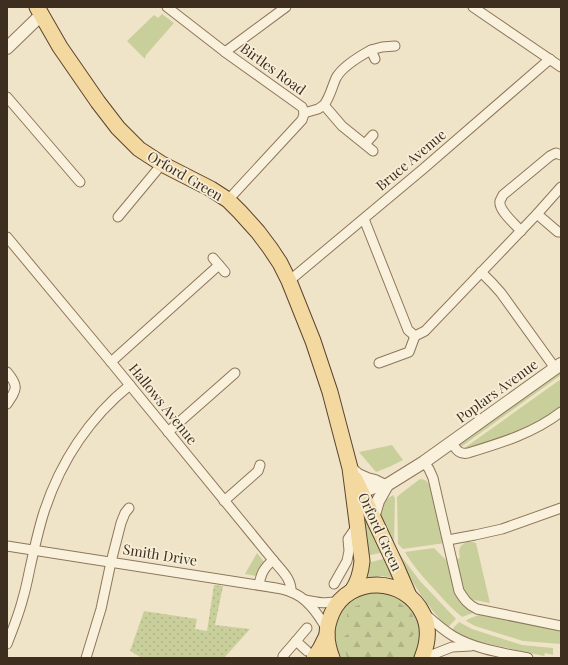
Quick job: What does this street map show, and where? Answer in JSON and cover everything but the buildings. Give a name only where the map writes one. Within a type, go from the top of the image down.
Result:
[{"type":"main road","name":"Orford Green","points":[[39,11],[60,47],[118,128],[139,149],[162,164],[211,189],[228,200],[258,232],[280,263],[289,281],[313,341],[330,392],[358,498],[357,526],[362,571],[357,584],[352,591]]},
{"type":"main road","name":"Orford Green","points":[[358,498],[373,518],[409,596]]},
{"type":"main road","points":[[332,658],[328,647],[327,632],[329,620],[333,610],[340,601],[352,591],[363,586],[375,584],[399,589],[409,596],[420,609],[425,618],[428,634],[423,658]]},
{"type":"main road","points":[[310,655],[320,648],[327,632]]},
{"type":"street","name":"Birtles Road","points":[[167,7],[304,110],[302,120],[228,200]]},
{"type":"street","points":[[225,52],[286,7]]},
{"type":"street","points":[[473,7],[561,67]]},
{"type":"street","points":[[7,48],[39,11]]},
{"type":"street","points":[[304,113],[318,109],[324,105],[336,77],[341,71],[371,50],[395,46]]},
{"type":"street","points":[[371,50],[375,59]]},
{"type":"street","name":"Bruce Avenue","points":[[289,281],[429,164],[550,59]]},
{"type":"street","points":[[7,97],[80,182]]},
{"type":"street","points":[[324,105],[342,126],[373,151]]},
{"type":"street","points":[[365,144],[373,134]]},
{"type":"street","points":[[521,231],[500,207],[500,201],[503,195],[550,156],[556,153],[561,155]]},
{"type":"street","points":[[118,217],[162,164]]},
{"type":"street","points":[[379,363],[409,352],[415,336],[425,330],[561,188]]},
{"type":"street","points":[[537,214],[558,232],[561,232]]},
{"type":"street","points":[[364,219],[408,330],[415,336]]},
{"type":"street","name":"Hallows Avenue","points":[[7,237],[273,560],[290,582],[291,592]]},
{"type":"street","points":[[213,258],[225,272]]},
{"type":"street","points":[[111,362],[219,265]]},
{"type":"street","points":[[481,272],[501,293],[558,366]]},
{"type":"street","name":"Poplars Avenue","points":[[358,498],[377,486],[385,485],[424,462],[558,366]]},
{"type":"street","points":[[7,372],[14,381],[16,388],[7,404]]},
{"type":"street","points":[[168,432],[235,373]]},
{"type":"street","points":[[7,644],[23,598],[44,512],[57,480],[78,441],[96,417],[130,385]]},
{"type":"street","name":"Poplars Avenue","points":[[451,442],[460,453],[468,453],[493,446],[519,436],[540,426],[561,412]]},
{"type":"street","points":[[424,462],[433,478],[459,591],[463,598],[477,608],[561,626]]},
{"type":"street","points":[[224,501],[258,471],[260,465]]},
{"type":"street","points":[[350,468],[358,475],[385,485],[373,518]]},
{"type":"street","points":[[86,658],[101,609],[121,523],[129,508]]},
{"type":"street","points":[[448,540],[502,529],[561,508]]},
{"type":"street","name":"Orford Green","points":[[334,584],[347,561],[349,551],[348,539],[357,526]]},
{"type":"street","name":"Smith Drive","points":[[7,546],[259,585],[291,592],[305,600],[320,604],[340,601]]},
{"type":"street","points":[[259,585],[262,574],[273,560]]},
{"type":"street","name":"Smith Drive","points":[[305,600],[319,616],[327,632]]},
{"type":"street","points":[[420,609],[448,634],[458,639],[474,646],[528,658]]},
{"type":"street","points":[[283,658],[283,656],[307,628]]},
{"type":"street","points":[[296,641],[310,655]]},
{"type":"street","points":[[423,658],[452,647],[474,646]]},
{"type":"green space","points":[[162,14],[174,23],[146,55],[145,59],[127,41],[154,15],[158,18]]},
{"type":"green space","points":[[561,369],[561,375],[461,447],[461,442]]},
{"type":"green space","points":[[561,379],[561,408],[537,423],[509,436],[468,450],[463,449]]},
{"type":"green space","points":[[392,445],[403,460],[376,472],[359,452]]},
{"type":"green space","points":[[420,479],[426,481],[430,486],[445,543],[403,549],[398,544],[397,497]]},
{"type":"green space","points":[[393,495],[395,498],[394,544],[379,514],[384,501]]},
{"type":"green space","points":[[367,515],[384,552],[366,556],[365,544],[368,540],[363,516]]},
{"type":"green space","points":[[467,542],[476,543],[490,603],[469,599],[464,592],[456,559],[460,558],[459,550],[461,546]]},
{"type":"green space","points":[[434,548],[447,561],[449,561],[473,609],[473,613],[462,617],[455,611],[423,577],[405,552]]},
{"type":"green space","points":[[398,552],[420,581],[456,619],[448,628],[440,620],[420,593],[396,554]]},
{"type":"green space","points":[[257,553],[265,563],[256,576],[245,574]]},
{"type":"green space","points":[[387,558],[397,579],[383,576],[367,577],[367,563]]},
{"type":"green space","points":[[214,585],[223,586],[215,625],[250,629],[224,658],[142,658],[130,651],[144,611],[197,619],[195,629],[207,631]]},
{"type":"green space","points":[[386,590],[412,606],[423,633],[417,658],[337,658],[332,647],[335,617],[356,595]]},
{"type":"green space","points":[[386,597],[398,602],[411,612],[417,624],[414,629],[414,634],[409,640],[409,645],[399,658],[347,658],[342,638],[351,632],[353,628],[347,619],[347,612],[359,605],[366,603],[374,604],[380,598]]},
{"type":"green space","points":[[480,612],[561,628],[561,644],[523,641],[475,626],[466,621],[479,615]]},
{"type":"green space","points":[[459,622],[472,629],[522,645],[553,648],[553,655],[545,653],[544,656],[469,639],[452,631]]}]
